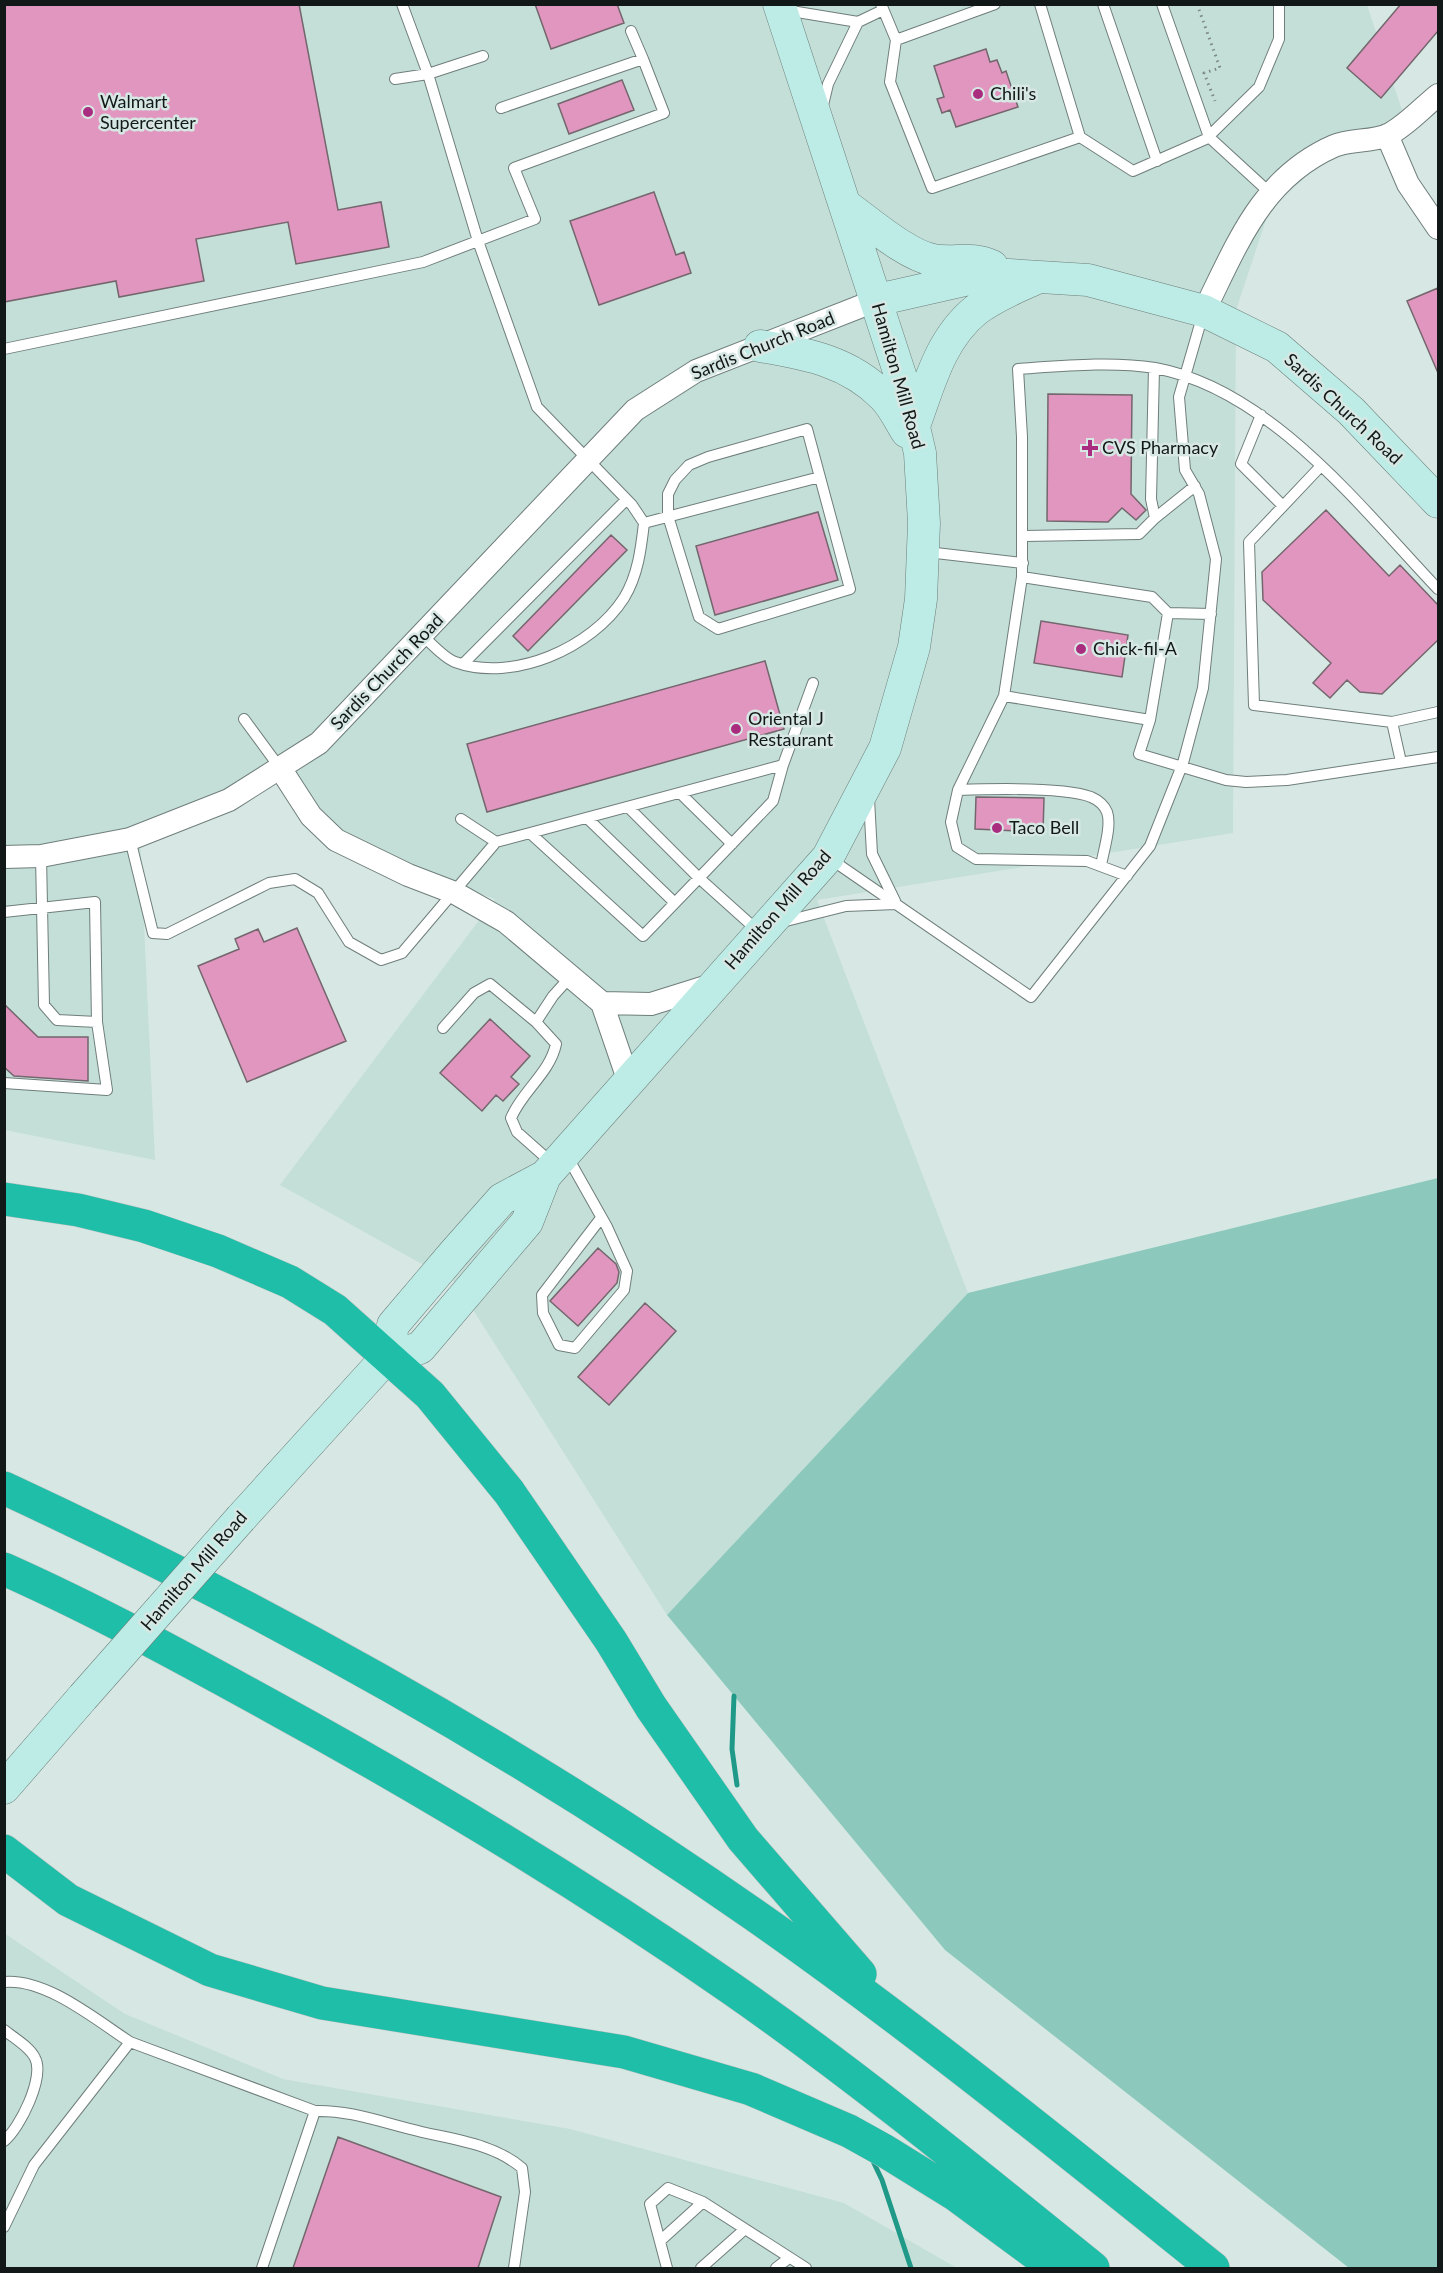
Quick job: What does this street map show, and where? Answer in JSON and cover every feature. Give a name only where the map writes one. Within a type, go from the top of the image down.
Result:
[{"type":"highway","points":[[4,1199],[78,1210],[144,1226],[218,1251],[290,1282],[335,1310],[430,1395],[509,1492],[611,1641],[651,1707],[743,1839],[898,2019]]},
{"type":"highway","points":[[4,1488],[153,1557],[447,1719],[681,1866],[898,2019],[1212,2268]]},
{"type":"highway","points":[[4,1569],[173,1652],[384,1767],[560,1874],[734,1990],[902,2114],[1093,2268]]},
{"type":"highway","points":[[4,1851],[68,1900],[210,1970],[322,2003],[624,2052],[751,2089],[849,2131],[885,2151],[956,2195],[1055,2268]]},
{"type":"highway","points":[[4,1877],[45,1882]]},
{"type":"main road","name":"Hamilton Mill Road","points":[[4,1788],[241,1518],[387,1357],[420,1348],[527,1222],[555,1165],[828,857],[885,748],[915,647],[921,599],[923,552],[917,440],[877,300],[780,7]]},
{"type":"main road","points":[[845,205],[918,254],[931,260],[979,260],[1023,276]]},
{"type":"main road","name":"Sardis Church Road","points":[[877,300],[987,275],[1023,276],[1088,280],[1204,311],[1277,347],[1351,411],[1438,502]]},
{"type":"main road","points":[[917,440],[940,355],[957,329],[976,310],[1023,276]]},
{"type":"main road","points":[[760,346],[818,356],[858,374],[885,398],[917,440]]},
{"type":"street","points":[[1204,311],[1248,224],[1269,192],[1301,164],[1335,145],[1387,135],[1438,95]]},
{"type":"street","points":[[1387,135],[1408,184],[1438,228]]},
{"type":"street","name":"Sardis Church Road","points":[[4,857],[41,856],[130,839],[229,800],[280,768],[319,743],[635,410],[696,370],[877,300]]},
{"type":"street","points":[[280,768],[311,816],[336,840],[408,875],[455,893],[506,922],[571,976],[602,1004],[629,1082]]},
{"type":"street","points":[[602,1004],[651,1004],[715,984]]},
{"type":"lane","points":[[402,4],[428,74],[478,241],[537,407],[626,500],[644,523],[639,562],[625,596],[606,622],[572,646],[521,666],[482,668],[453,662],[423,636]]},
{"type":"lane","points":[[896,40],[996,4]]},
{"type":"lane","points":[[1040,4],[1080,137],[1133,171],[1209,137],[1259,87],[1279,39],[1279,4]]},
{"type":"lane","points":[[1103,4],[1157,161]]},
{"type":"lane","points":[[1162,4],[1209,137],[1269,192]]},
{"type":"lane","points":[[780,7],[858,22]]},
{"type":"lane","points":[[819,124],[828,84],[858,22],[882,7],[896,40],[890,82],[932,188],[1080,137]]},
{"type":"lane","points":[[4,350],[423,262],[535,219],[514,168],[664,113],[631,31]]},
{"type":"lane","points":[[395,79],[428,74],[483,56]]},
{"type":"lane","points":[[501,108],[643,59]]},
{"type":"lane","points":[[828,857],[1031,997],[1150,846],[1181,767],[1203,688],[1211,614],[1216,559],[1195,486],[1185,470],[1179,397],[1204,311]]},
{"type":"lane","points":[[1126,876],[1087,861],[976,859],[957,847],[951,822],[958,790],[1004,696],[1022,577],[1024,536],[1018,369],[1106,366],[1154,368],[1185,376],[1229,393],[1261,415],[1320,467],[1438,589]]},
{"type":"lane","points":[[1154,368],[1151,499],[1155,518]]},
{"type":"lane","points":[[1261,415],[1241,464],[1283,506]]},
{"type":"lane","points":[[807,429],[850,589],[718,629],[699,617],[668,516],[668,494],[675,480],[689,465],[807,429]]},
{"type":"lane","points":[[1320,467],[1249,542],[1254,705],[1392,722],[1438,712]]},
{"type":"lane","points":[[644,523],[820,477]]},
{"type":"lane","points":[[1024,536],[1139,534],[1195,486]]},
{"type":"lane","points":[[463,664],[626,500]]},
{"type":"lane","points":[[923,552],[1023,562]]},
{"type":"lane","points":[[1022,577],[1152,597],[1168,613],[1211,614]]},
{"type":"lane","points":[[1168,613],[1150,720],[1139,754],[1226,780],[1246,782],[1287,780],[1438,757]]},
{"type":"lane","points":[[530,833],[644,936],[773,801],[783,765],[813,683]]},
{"type":"lane","points":[[1004,696],[1150,720]]},
{"type":"lane","points":[[244,719],[280,768]]},
{"type":"lane","points":[[1392,722],[1401,762]]},
{"type":"lane","points":[[130,839],[153,933],[167,934],[270,883],[295,879],[318,893],[349,942],[381,960],[402,953],[455,893],[495,842],[783,765]]},
{"type":"lane","points":[[869,780],[873,854],[897,904]]},
{"type":"lane","points":[[958,790],[1061,793],[1091,797],[1104,805],[1108,815],[1101,866]]},
{"type":"lane","points":[[680,793],[732,844]]},
{"type":"lane","points":[[628,807],[699,878],[764,929],[846,906],[897,904]]},
{"type":"lane","points":[[587,818],[675,903]]},
{"type":"lane","points":[[461,819],[495,842]]},
{"type":"lane","points":[[41,856],[45,1005],[57,1020],[98,1022]]},
{"type":"lane","points":[[4,912],[96,902],[98,1022],[107,1090],[4,1083]]},
{"type":"lane","points":[[536,1022],[553,996],[571,976]]},
{"type":"lane","points":[[443,1028],[474,993],[490,984],[536,1022],[556,1044],[553,1058],[517,1103],[511,1118],[517,1132],[555,1165],[601,1218],[627,1271],[624,1290],[574,1348],[559,1345],[543,1313],[543,1296],[601,1218]]},
{"type":"lane","points":[[4,1982],[27,1982],[50,1991],[130,2042],[315,2111],[349,2113],[466,2142],[510,2158],[522,2168],[525,2192],[514,2268]]},
{"type":"lane","points":[[4,2030],[35,2056],[39,2068],[38,2079],[19,2122],[4,2141]]},
{"type":"lane","points":[[4,2227],[34,2165],[130,2042]]},
{"type":"lane","points":[[262,2268],[315,2111]]},
{"type":"lane","points":[[667,2268],[650,2204],[668,2188],[703,2202],[806,2268]]},
{"type":"lane","points":[[660,2241],[703,2202]]},
{"type":"lane","points":[[701,2268],[745,2229]]},
{"type":"lane","points":[[776,2268],[789,2258]]},
{"type":"path","points":[[1197,4],[1220,68],[1204,73],[1215,101]]},
{"type":"shaded area","points":[[4,5],[1367,5],[1409,131],[1360,130],[1270,208],[1236,310],[1233,833],[817,900],[968,1293],[667,1615],[456,1283],[280,1185],[495,899],[363,854],[285,770],[166,837],[140,839],[155,1160],[5,1130]]},
{"type":"shaded area","points":[[4,1933],[125,2014],[283,2079],[570,2129],[844,2203],[957,2268],[5,2268]]},
{"type":"green space","points":[[1438,1178],[1438,2268],[1349,2268],[945,1950],[667,1615],[968,1293]]},
{"type":"building","points":[[4,4],[299,4],[338,210],[381,202],[389,247],[296,264],[288,222],[196,239],[204,281],[119,297],[116,281],[4,302]]},
{"type":"building","points":[[535,4],[617,4],[624,23],[551,49]]},
{"type":"building","points":[[1401,4],[1438,4],[1438,31],[1381,98],[1347,68]]},
{"type":"building","points":[[986,49],[990,62],[997,60],[1002,73],[1006,71],[1018,107],[956,127],[950,110],[942,113],[937,99],[944,97],[934,66]]},
{"type":"building","points":[[622,80],[634,110],[569,134],[558,104]]},
{"type":"building","points":[[654,192],[676,255],[684,252],[691,273],[599,305],[570,221]]},
{"type":"building","points":[[1438,288],[1438,373],[1407,301]]},
{"type":"building","name":"CVS Pharmacy","points":[[1048,394],[1132,395],[1131,494],[1146,510],[1136,520],[1122,508],[1108,522],[1047,521]]},
{"type":"building","points":[[1326,510],[1389,576],[1400,565],[1438,605],[1438,640],[1382,694],[1360,692],[1347,680],[1330,698],[1313,683],[1331,663],[1263,600],[1262,572]]},
{"type":"building","points":[[818,512],[838,580],[715,615],[696,546]]},
{"type":"building","points":[[611,535],[627,550],[528,651],[513,636]]},
{"type":"building","name":"Chick-fil-A","points":[[1041,621],[1128,635],[1122,677],[1034,663]]},
{"type":"building","points":[[765,661],[784,729],[487,812],[467,744]]},
{"type":"building","points":[[976,797],[1044,798],[1043,832],[975,829]]},
{"type":"building","points":[[297,928],[346,1041],[247,1082],[198,966],[239,949],[235,939],[258,929],[264,942]]},
{"type":"building","points":[[4,1004],[38,1037],[88,1037],[88,1081],[14,1076],[4,1067]]},
{"type":"building","points":[[490,1019],[530,1056],[511,1077],[519,1084],[503,1101],[496,1095],[482,1111],[440,1073]]},
{"type":"building","points":[[598,1248],[616,1264],[619,1272],[617,1283],[578,1326],[550,1301]]},
{"type":"building","points":[[645,1303],[676,1331],[609,1405],[578,1377]]},
{"type":"building","points":[[338,2137],[501,2197],[478,2268],[293,2268]]},
{"type":"waterway","points":[[734,1696],[732,1749],[737,1785]]},
{"type":"waterway","points":[[871,2157],[882,2180],[911,2268]]},
{"type":"place","name":"Chili's","points":[[978,94]]},
{"type":"place","name":"Walmart Supercenter","points":[[88,112]]},
{"type":"place","name":"CVS Pharmacy","points":[[1090,448]]},
{"type":"place","name":"Chick-fil-A","points":[[1081,649]]},
{"type":"place","name":"Oriental J Restaurant","points":[[736,729]]},
{"type":"place","name":"Taco Bell","points":[[997,828]]}]
